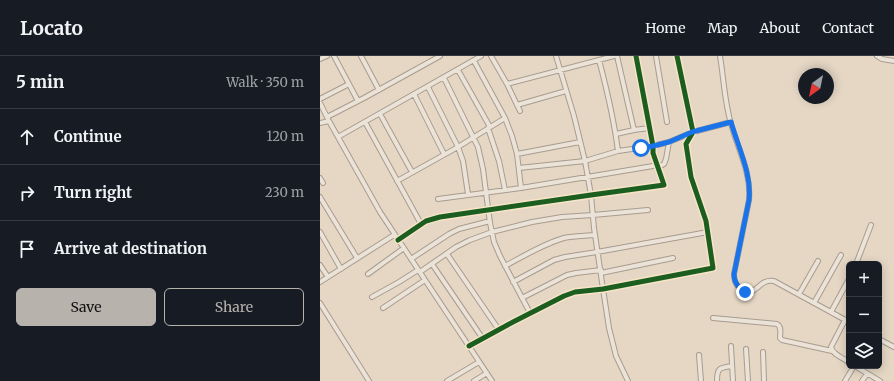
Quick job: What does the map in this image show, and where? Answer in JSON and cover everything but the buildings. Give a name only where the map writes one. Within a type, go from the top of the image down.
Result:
[{"type":"street","points":[[320,59],[327,56]]},
{"type":"street","points":[[334,56],[358,101]]},
{"type":"street","points":[[361,56],[380,90]]},
{"type":"street","points":[[320,123],[440,56]]},
{"type":"street","points":[[338,137],[481,56]]},
{"type":"street","points":[[491,56],[520,111]]},
{"type":"street","points":[[556,56],[574,116],[585,161],[604,289],[608,328],[616,356],[628,381]]},
{"type":"street","points":[[507,84],[614,56]]},
{"type":"street","points":[[617,56],[634,130]]},
{"type":"street","points":[[398,240],[426,221],[440,217],[664,185],[653,153],[653,146],[636,56]]},
{"type":"street","points":[[656,56],[667,122]]},
{"type":"street","points":[[469,346],[530,313],[575,292],[604,289],[713,268],[706,221],[691,177],[686,144],[692,132],[677,56]]},
{"type":"street","points":[[720,56],[728,112],[749,177],[750,190],[734,280],[739,288],[748,293],[752,292],[766,281],[774,281],[846,320]]},
{"type":"street","points":[[877,56],[886,60],[894,61]]},
{"type":"street","points":[[600,60],[610,100],[618,151]]},
{"type":"street","points":[[474,61],[512,136],[519,168],[521,188]]},
{"type":"street","points":[[458,70],[489,128],[499,160],[505,190]]},
{"type":"street","points":[[444,78],[474,137],[481,156],[494,242],[530,313]]},
{"type":"street","points":[[320,99],[349,84]]},
{"type":"street","points":[[428,87],[458,147],[463,161],[468,194]]},
{"type":"street","points":[[517,105],[566,91]]},
{"type":"street","points":[[414,94],[444,154]]},
{"type":"street","points":[[320,103],[370,195],[394,235],[492,381]]},
{"type":"street","points":[[380,114],[412,172]]},
{"type":"street","points":[[397,181],[458,147],[504,118]]},
{"type":"street","points":[[364,122],[421,224]]},
{"type":"street","points":[[519,168],[585,161],[618,151],[669,142],[692,132],[731,122]]},
{"type":"street","points":[[616,134],[649,128]]},
{"type":"street","points":[[516,154],[580,142]]},
{"type":"street","points":[[658,167],[664,164],[669,142]]},
{"type":"street","points":[[438,199],[521,188],[653,166]]},
{"type":"street","points":[[320,178],[323,183]]},
{"type":"street","points":[[320,197],[358,258]]},
{"type":"street","points":[[372,298],[432,264],[470,240],[492,232],[532,222],[562,217],[593,216],[648,210]]},
{"type":"street","points":[[411,259],[459,229],[490,221]]},
{"type":"street","points":[[857,261],[871,225]]},
{"type":"street","points":[[320,232],[341,269]]},
{"type":"street","points":[[513,282],[554,260],[565,257],[708,232]]},
{"type":"street","points":[[320,282],[394,235]]},
{"type":"street","points":[[505,266],[563,238],[595,235]]},
{"type":"street","points":[[368,274],[404,248]]},
{"type":"street","points":[[447,254],[499,330]]},
{"type":"street","points":[[814,303],[841,255]]},
{"type":"street","points":[[522,298],[576,273],[601,272],[674,258]]},
{"type":"street","points":[[799,294],[818,261]]},
{"type":"street","points":[[432,264],[483,339]]},
{"type":"street","points":[[320,265],[328,277]]},
{"type":"street","points":[[384,308],[425,280]]},
{"type":"street","points":[[831,312],[846,284]]},
{"type":"street","points":[[320,303],[369,381]]},
{"type":"street","points":[[713,318],[777,324],[780,328],[780,338],[782,340],[832,351],[846,360]]},
{"type":"street","points":[[832,351],[831,347],[846,323]]},
{"type":"street","points":[[882,341],[894,347]]},
{"type":"street","points":[[731,346],[733,381]]},
{"type":"street","points":[[746,349],[748,381]]},
{"type":"street","points":[[763,352],[764,381]]},
{"type":"street","points":[[700,355],[701,381]]},
{"type":"street","points":[[448,381],[479,362]]},
{"type":"street","points":[[717,381],[719,369],[732,366]]},
{"type":"street","points":[[845,381],[852,369]]},
{"type":"street","points":[[859,369],[880,381]]},
{"type":"street","points":[[474,381],[487,373]]},
{"type":"street","points":[[862,381],[867,374]]},
{"type":"cycle path","points":[[398,240],[426,221],[440,217],[664,185],[653,153],[653,146],[636,56]]},
{"type":"cycle path","points":[[469,346],[564,296],[575,292],[603,289],[713,268],[706,221],[691,177],[686,144],[693,132],[677,56]]},
{"type":"route","points":[[641,148],[669,142],[692,132],[693,133],[731,122],[749,177],[749,200],[734,274],[734,280],[739,288],[745,292]]}]
